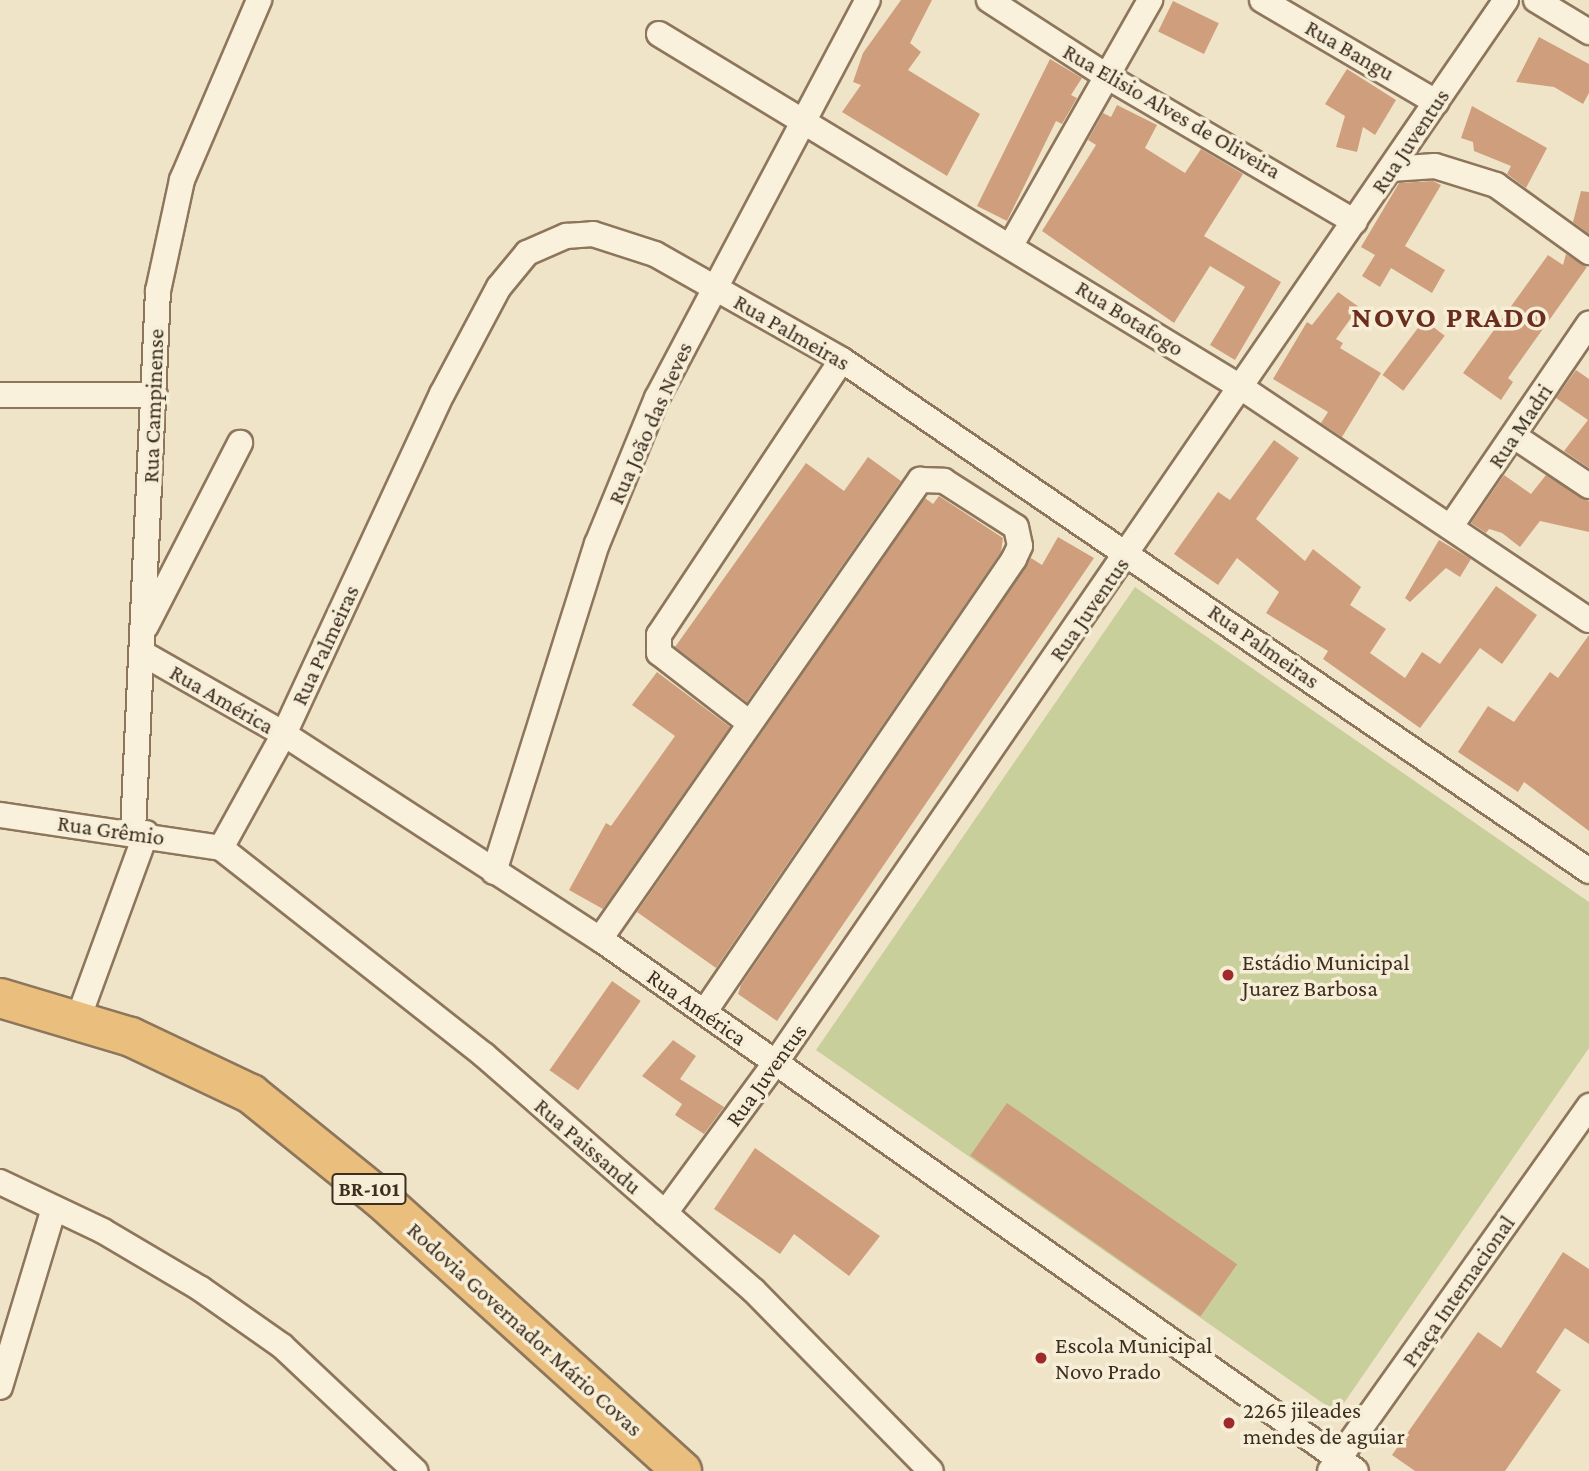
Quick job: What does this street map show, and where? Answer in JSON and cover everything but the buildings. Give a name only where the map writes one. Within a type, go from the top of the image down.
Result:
[{"type":"highway","name":"Rodovia Governador Mário Covas","points":[[0,998],[78,1019],[198,1064],[307,1135],[682,1471]]},
{"type":"street","name":"Rua Campinense","points":[[78,1019],[139,832],[142,643],[158,291],[182,180],[259,0]]},
{"type":"street","name":"Rua João das Neves","points":[[494,872],[597,544],[657,397],[803,117],[868,0]]},
{"type":"street","name":"Rua Elisio Alves de Oliveira","points":[[989,0],[1108,77],[1355,222]]},
{"type":"street","points":[[1011,244],[1150,0]]},
{"type":"street","name":"Rua Bangu","points":[[1262,0],[1436,102]]},
{"type":"street","name":"Rua Juventus","points":[[665,1213],[776,1062],[1242,388],[1506,0]]},
{"type":"street","points":[[1536,0],[1589,32]]},
{"type":"street","name":"Rua Botafogo","points":[[659,34],[803,117],[1242,388],[1589,620]]},
{"type":"street","points":[[1391,169],[1434,166],[1496,185],[1589,252]]},
{"type":"street","name":"Rua Palmeiras","points":[[221,848],[284,734],[442,394],[499,287],[527,253],[566,236],[593,234],[655,254],[842,360],[1127,552],[1589,871]]},
{"type":"street","name":"Rua Madri","points":[[1451,526],[1589,324]]},
{"type":"street","points":[[747,721],[659,653],[659,635],[842,360]]},
{"type":"street","points":[[0,395],[155,395]]},
{"type":"street","points":[[1514,436],[1589,486]]},
{"type":"street","points":[[142,643],[240,443]]},
{"type":"street","points":[[600,939],[747,721],[920,480],[944,481],[1016,527],[1020,546],[1014,559],[705,1011]]},
{"type":"street","name":"Rua América","points":[[142,643],[600,939],[705,1011],[1342,1467]]},
{"type":"street","name":"Rua Grêmio","points":[[0,815],[139,832],[221,848]]},
{"type":"street","name":"Rua Paissandu","points":[[221,848],[484,1055],[665,1213],[793,1329],[931,1471]]},
{"type":"street","name":"Praça Internacional","points":[[1342,1467],[1589,1106]]},
{"type":"street","points":[[0,1182],[54,1208],[201,1289],[282,1346],[415,1471]]},
{"type":"street","points":[[0,1387],[54,1208]]},
{"type":"green space","name":"Estádio Municipal Juarez Barbosa","points":[[1135,587],[1589,902],[1589,1048],[1337,1413],[816,1050]]},
{"type":"place","name":"Estádio Municipal Juarez Barbosa","points":[[1228,975]]},
{"type":"place","name":"Escola Municipal Novo Prado","points":[[1041,1358]]},
{"type":"place","name":"2265 jileades mendes de aguiar","points":[[1229,1423]]},
{"type":"district","name":"NOVO PRADO","points":[[1450,317]]}]
